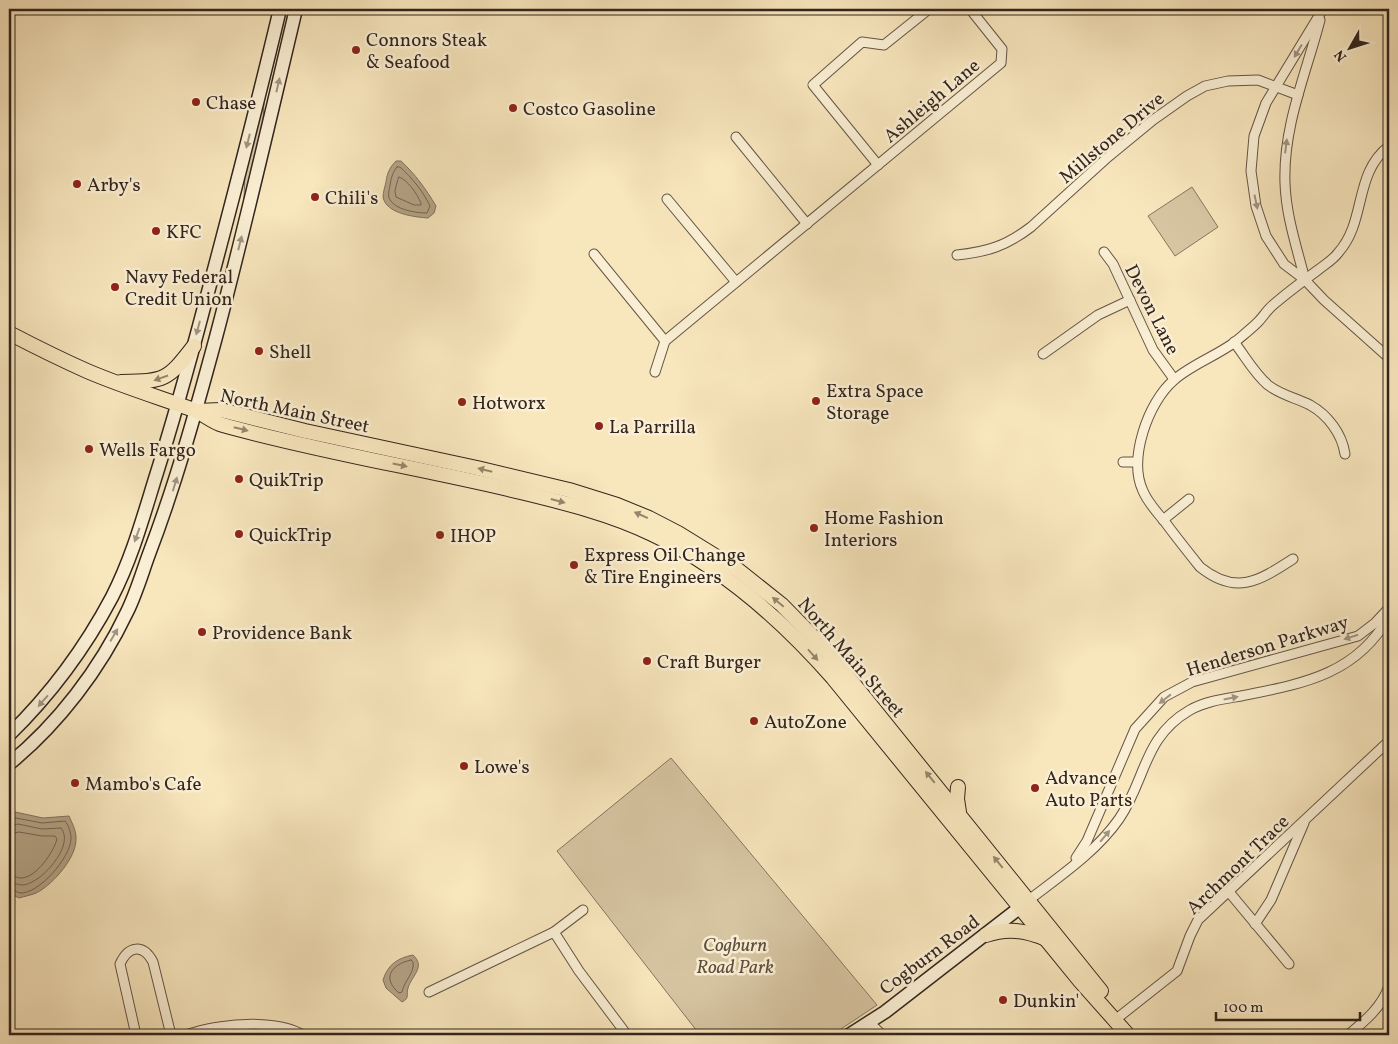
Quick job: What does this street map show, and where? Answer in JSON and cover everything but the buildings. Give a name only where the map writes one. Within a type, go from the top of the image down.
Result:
[{"type":"main road","points":[[9,333],[87,371],[196,411]]},
{"type":"main road","points":[[115,382],[155,380],[168,376],[194,346]]},
{"type":"main road","name":"North Main Street","points":[[196,411],[221,410],[305,431],[561,488],[617,505],[667,527],[738,570],[796,619],[843,669],[960,815],[1024,904],[1046,939],[1114,1022],[1128,1035]]},
{"type":"main road","name":"North Main Street","points":[[196,411],[219,424],[265,436],[474,481],[583,508],[637,527],[684,551],[728,580],[756,601],[807,648],[1136,1035]]},
{"type":"main road","points":[[958,787],[956,799],[960,815]]},
{"type":"main road","points":[[986,935],[998,931],[1017,930],[1046,939]]},
{"type":"street","points":[[9,735],[31,714],[57,684],[87,641],[128,562],[178,405],[280,9]]},
{"type":"street","points":[[9,764],[67,706],[101,659],[128,612],[170,500],[196,411],[230,282],[296,9]]},
{"type":"street","name":"Ashleigh Lane","points":[[878,165],[812,85],[862,42],[884,45],[929,9]]},
{"type":"street","name":"Ashleigh Lane","points":[[665,341],[1001,63],[1002,49],[970,9]]},
{"type":"street","points":[[1323,9],[1266,103],[1254,136],[1251,171],[1256,206],[1266,236],[1284,264],[1389,358]]},
{"type":"street","points":[[1304,280],[1289,216],[1285,185],[1285,157],[1288,134],[1298,95],[1311,56],[1323,9]]},
{"type":"street","name":"Millstone Drive","points":[[957,255],[980,253],[1000,247],[1017,238],[1153,120],[1205,86],[1228,81],[1258,80],[1298,95]]},
{"type":"street","points":[[736,137],[807,224]]},
{"type":"street","points":[[1293,559],[1256,581],[1238,583],[1223,581],[1200,567],[1143,491],[1138,476],[1137,462],[1140,443],[1154,406],[1162,392],[1174,379],[1234,342],[1257,323],[1271,306],[1338,254],[1350,236],[1357,216],[1363,186],[1371,168],[1382,151],[1389,146]]},
{"type":"street","points":[[667,199],[736,282]]},
{"type":"street","name":"Devon Lane","points":[[1104,252],[1113,264],[1153,350],[1174,379]]},
{"type":"street","points":[[594,254],[665,341],[655,372]]},
{"type":"street","points":[[1043,354],[1098,315],[1130,300]]},
{"type":"street","points":[[1234,342],[1268,385],[1281,393],[1312,406],[1328,418],[1341,436],[1345,454]]},
{"type":"street","points":[[1123,462],[1137,462]]},
{"type":"street","points":[[1163,520],[1190,499]]},
{"type":"street","name":"Henderson Parkway","points":[[1069,868],[1087,841],[1135,729],[1164,698],[1192,682],[1358,636],[1375,623],[1389,608]]},
{"type":"street","name":"Henderson Parkway","points":[[1024,904],[1098,843],[1118,820],[1128,803],[1154,744],[1176,720],[1208,702],[1297,684],[1331,672],[1350,660],[1370,643],[1389,616]]},
{"type":"street","name":"Archmont Trace","points":[[1120,1016],[1177,971],[1198,920],[1389,741]]},
{"type":"street","points":[[1255,924],[1271,900],[1305,820]]},
{"type":"street","points":[[1229,892],[1289,964]]},
{"type":"street","name":"Cogburn Road","points":[[849,1035],[986,935],[1024,904]]},
{"type":"street","points":[[429,992],[554,932],[583,910]]},
{"type":"street","points":[[554,932],[579,971],[627,1035]]},
{"type":"street","points":[[136,1035],[120,964],[123,956],[131,950],[138,949],[149,954],[153,962],[171,1035]]},
{"type":"street","points":[[1348,1035],[1370,1016],[1386,996],[1389,986]]},
{"type":"street","points":[[869,1022],[882,1035]]},
{"type":"street","points":[[185,1035],[219,1027],[258,1024],[295,1030],[303,1035]]},
{"type":"green space","points":[[264,102],[263,122],[244,198],[245,173]]},
{"type":"green space","points":[[1192,187],[1218,227],[1175,256],[1148,216]]},
{"type":"green space","name":"Cogburn Road Park","points":[[671,758],[877,1005],[832,1035],[700,1035],[557,851]]},
{"type":"water","points":[[396,161],[401,161],[411,171],[436,206],[434,213],[428,218],[416,217],[395,211],[385,203],[383,195],[387,176],[390,168]]},
{"type":"water","points":[[15,812],[43,818],[69,816],[75,829],[76,838],[69,861],[57,876],[38,892],[19,898],[9,893],[9,816]]},
{"type":"water","points":[[413,955],[417,959],[418,967],[408,988],[407,998],[402,1002],[386,988],[383,980],[385,974],[394,963]]},
{"type":"place","name":"Connors Steak & Seafood","points":[[356,50]]},
{"type":"place","name":"Chase","points":[[196,102]]},
{"type":"place","name":"Costco Gasoline","points":[[513,108]]},
{"type":"place","name":"Arby's","points":[[77,184]]},
{"type":"place","name":"Chili's","points":[[315,197]]},
{"type":"place","name":"KFC","points":[[156,231]]},
{"type":"place","name":"Navy Federal Credit Union","points":[[115,287]]},
{"type":"place","name":"Shell","points":[[259,351]]},
{"type":"place","name":"Extra Space Storage","points":[[816,401]]},
{"type":"place","name":"Hotworx","points":[[462,402]]},
{"type":"place","name":"La Parrilla","points":[[599,426]]},
{"type":"place","name":"Wells Fargo","points":[[89,449]]},
{"type":"place","name":"QuikTrip","points":[[239,479]]},
{"type":"place","name":"Home Fashion Interiors","points":[[814,528]]},
{"type":"place","name":"QuickTrip","points":[[239,534]]},
{"type":"place","name":"IHOP","points":[[440,535]]},
{"type":"place","name":"Express Oil Change & Tire Engineers","points":[[574,565]]},
{"type":"place","name":"Providence Bank","points":[[202,632]]},
{"type":"place","name":"Craft Burger","points":[[647,661]]},
{"type":"place","name":"AutoZone","points":[[754,721]]},
{"type":"place","name":"Lowe's","points":[[464,766]]},
{"type":"place","name":"Mambo's Cafe","points":[[75,783]]},
{"type":"place","name":"Advance Auto Parts","points":[[1035,788]]},
{"type":"place","name":"Dunkin'","points":[[1003,1000]]}]
